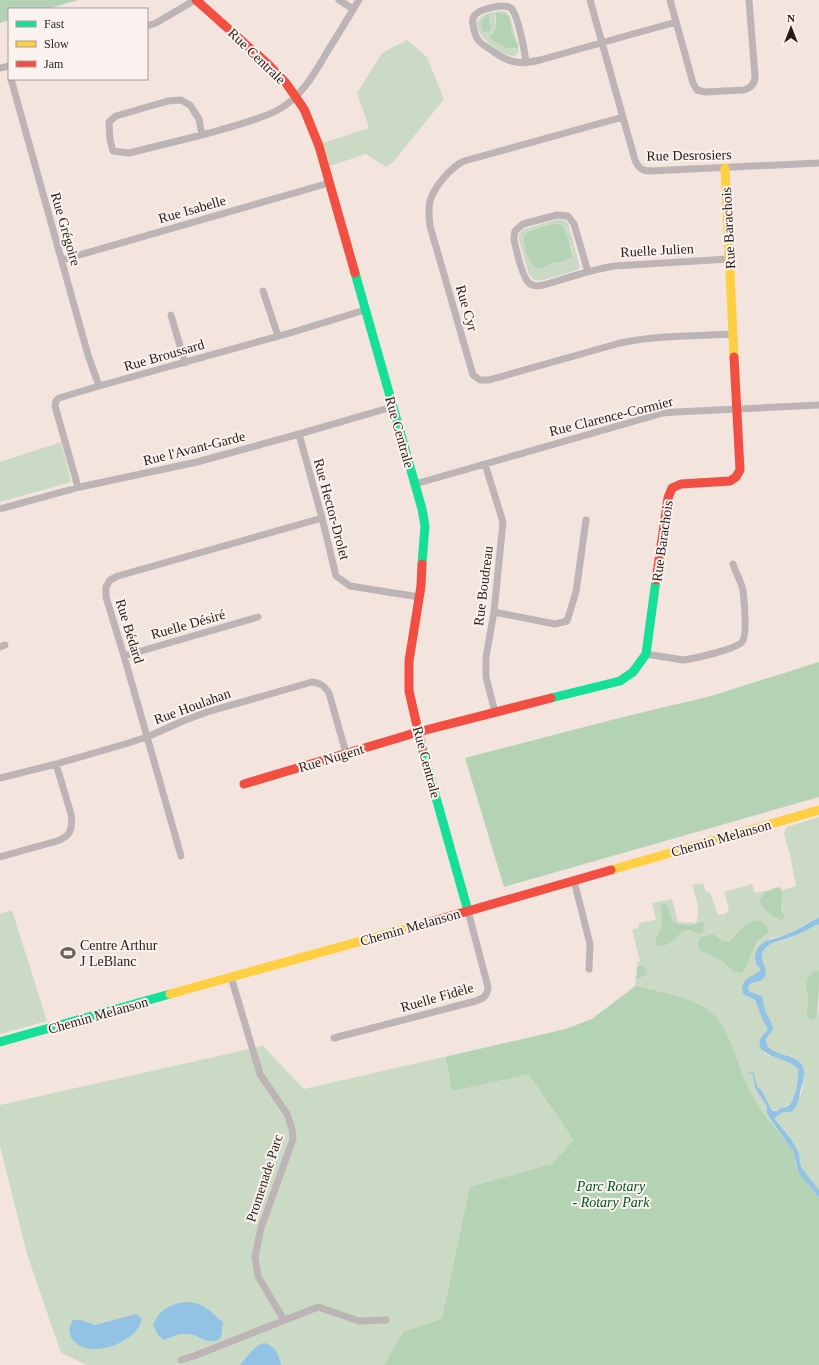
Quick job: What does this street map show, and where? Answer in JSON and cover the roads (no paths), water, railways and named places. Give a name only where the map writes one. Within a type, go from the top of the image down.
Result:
[{"type":"street","points":[[148,26],[156,23],[196,0]]},
{"type":"street","name":"Rue Centrale","points":[[196,0],[273,69],[286,83],[304,109],[312,127],[329,183],[415,484],[425,526],[419,597],[409,668],[409,691],[418,732],[468,911]]},
{"type":"street","points":[[339,0],[353,9]]},
{"type":"street","points":[[202,135],[198,120],[190,105],[181,100],[168,101],[116,116],[109,122],[110,140],[114,151],[129,153],[202,135],[265,116],[279,109],[295,96],[313,76],[359,0]]},
{"type":"street","name":"Rue Desrosiers","points":[[590,0],[635,160],[642,170],[650,172],[819,163]]},
{"type":"street","points":[[670,0],[693,83],[697,90],[705,92],[746,89],[753,84],[755,76],[749,0]]},
{"type":"street","points":[[526,63],[524,48],[511,8],[501,6],[476,14],[472,24],[479,41],[507,60],[518,63],[526,63],[540,60],[676,22]]},
{"type":"street","name":"Rue Grégoire","points":[[11,80],[88,355],[99,386]]},
{"type":"street","name":"Rue Cyr","points":[[623,117],[464,161],[452,168],[433,194],[428,210],[430,226],[473,375],[480,380],[488,380],[635,340],[733,334]]},
{"type":"street","name":"Rue Barachois","points":[[418,732],[620,681],[633,672],[646,654],[669,492],[674,486],[679,484],[730,481],[739,473],[740,467],[724,168]]},
{"type":"street","name":"Rue Isabelle","points":[[62,260],[329,183]]},
{"type":"street","name":"Ruelle Julien","points":[[588,272],[574,224],[568,216],[560,214],[523,224],[515,231],[514,240],[524,276],[531,285],[541,286],[588,272],[627,264],[729,259]]},
{"type":"street","points":[[263,291],[278,336]]},
{"type":"street","name":"Rue Broussard","points":[[78,487],[56,404],[62,397],[185,363],[365,310]]},
{"type":"street","points":[[171,315],[185,363]]},
{"type":"street","name":"Rue Clarence-Cormier","points":[[415,484],[663,414],[819,405]]},
{"type":"street","name":"Rue l'Avant-Garde","points":[[0,509],[78,487],[197,462],[392,407]]},
{"type":"street","name":"Rue Hector-Drolet","points":[[299,434],[336,576],[350,586],[419,597]]},
{"type":"street","name":"Rue Boudreau","points":[[485,464],[503,522],[494,612],[486,657],[486,678],[495,712]]},
{"type":"street","name":"Rue Bédard","points":[[181,856],[148,737],[106,597],[106,587],[110,580],[118,576],[322,518]]},
{"type":"street","points":[[494,612],[555,624],[567,621],[576,592],[586,520]]},
{"type":"street","points":[[646,654],[683,660],[724,650],[737,646],[742,642],[745,636],[743,589],[733,564]]},
{"type":"street","name":"Ruelle Désiré","points":[[124,656],[258,617]]},
{"type":"street","name":"Rue Houlahan","points":[[0,778],[56,764],[148,737],[207,712],[312,682],[319,682],[329,693],[346,753]]},
{"type":"street","name":"Rue Nugent","points":[[244,784],[418,732]]},
{"type":"street","points":[[0,857],[57,841],[64,838],[72,830],[72,814],[56,764]]},
{"type":"street","name":"Chemin Melanson","points":[[0,1042],[574,881],[819,810]]},
{"type":"street","points":[[574,881],[590,944],[589,969]]},
{"type":"street","name":"Ruelle Fidèle","points":[[334,1038],[476,1001],[485,997],[488,993],[488,987],[468,911]]},
{"type":"street","name":"Promenade Parc","points":[[231,977],[260,1074],[287,1114],[292,1129],[293,1138],[261,1228],[255,1257],[258,1276],[284,1320]]},
{"type":"street","points":[[181,1360],[318,1307],[359,1321],[386,1320]]},
{"type":"water","points":[[819,917],[819,924],[769,945],[762,954],[766,972],[765,976],[762,980],[749,985],[748,987],[749,991],[762,996],[765,1010],[773,1027],[766,1039],[768,1046],[777,1053],[791,1057],[802,1064],[804,1076],[797,1105],[791,1112],[783,1112],[775,1119],[791,1139],[799,1153],[801,1167],[819,1190],[819,1198],[800,1175],[793,1151],[770,1119],[767,1113],[767,1107],[755,1088],[753,1075],[746,1071],[754,1073],[757,1086],[762,1091],[772,1111],[777,1111],[788,1106],[793,1100],[798,1078],[798,1069],[794,1065],[767,1054],[762,1050],[760,1040],[768,1029],[763,1021],[755,1000],[743,994],[742,987],[745,980],[760,971],[760,968],[755,960],[758,947],[770,940],[798,929]]},
{"type":"water","points":[[185,1302],[192,1302],[202,1305],[223,1322],[221,1338],[208,1341],[193,1335],[185,1334],[164,1340],[158,1335],[153,1325],[162,1311],[170,1306]]},
{"type":"water","points":[[136,1314],[142,1319],[139,1327],[125,1340],[107,1348],[88,1349],[80,1346],[71,1336],[69,1328],[73,1320],[81,1320],[95,1325]]},
{"type":"water","points":[[264,1343],[274,1348],[281,1365],[240,1365],[254,1349],[260,1344]]},
{"type":"place","name":"Centre Arthur J LeBlanc","points":[[68,953]]},
{"type":"park label","name":"Parc Rotary - Rotary Park","points":[[611,1194]]}]
